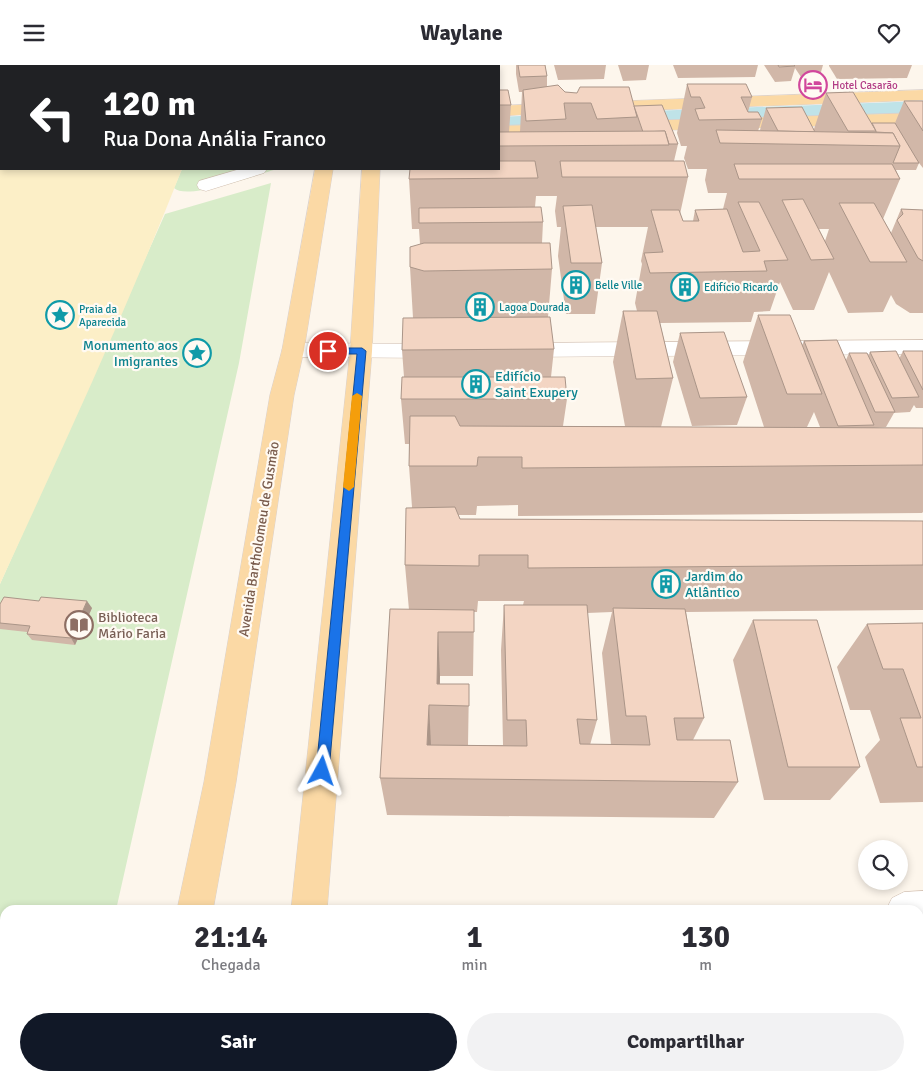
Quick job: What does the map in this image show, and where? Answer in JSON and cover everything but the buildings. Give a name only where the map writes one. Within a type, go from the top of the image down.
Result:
[{"type":"main road","points":[[608,107],[923,95]]},
{"type":"main road","points":[[500,111],[578,108]]},
{"type":"main road","points":[[614,127],[923,118]]},
{"type":"main road","points":[[500,131],[576,128]]},
{"type":"main road","name":"Avenida Bartholomeu de Gusmão","points":[[195,905],[220,782],[281,404],[293,351],[324,170]]},
{"type":"main road","points":[[309,905],[362,351],[371,170]]},
{"type":"street","points":[[206,185],[255,170]]},
{"type":"street","points":[[496,350],[923,347]]},
{"type":"street","points":[[293,351],[456,351]]},
{"type":"green space","points":[[182,170],[274,170],[208,189],[181,191],[174,188]]},
{"type":"green space","points":[[271,183],[239,363],[117,905],[0,905],[0,584],[165,214]]},
{"type":"sand","name":"Praia da Aparecida","points":[[0,170],[182,170],[117,326],[0,584]]},
{"type":"waterway","points":[[623,118],[923,107]]},
{"type":"waterway","points":[[500,123],[566,120]]},
{"type":"slow traffic","points":[[349,487],[357,396]]},
{"type":"place","name":"Hotel Casarão","points":[[813,85]]},
{"type":"place","name":"Belle Ville","points":[[576,285]]},
{"type":"place","name":"Edifício Ricardo","points":[[685,287]]},
{"type":"place","name":"Lagoa Dourada","points":[[480,307]]},
{"type":"place","name":"Praia da Aparecida","points":[[60,315]]},
{"type":"place","name":"Monumento aos Imigrantes","points":[[197,353]]},
{"type":"place","name":"Edifício Saint Exupery","points":[[476,384]]},
{"type":"place","name":"Jardim do Atlântico","points":[[666,584]]},
{"type":"place","name":"Biblioteca Mário Faria","points":[[79,625]]},
{"type":"route","points":[[322,771],[362,351],[328,351]]}]
